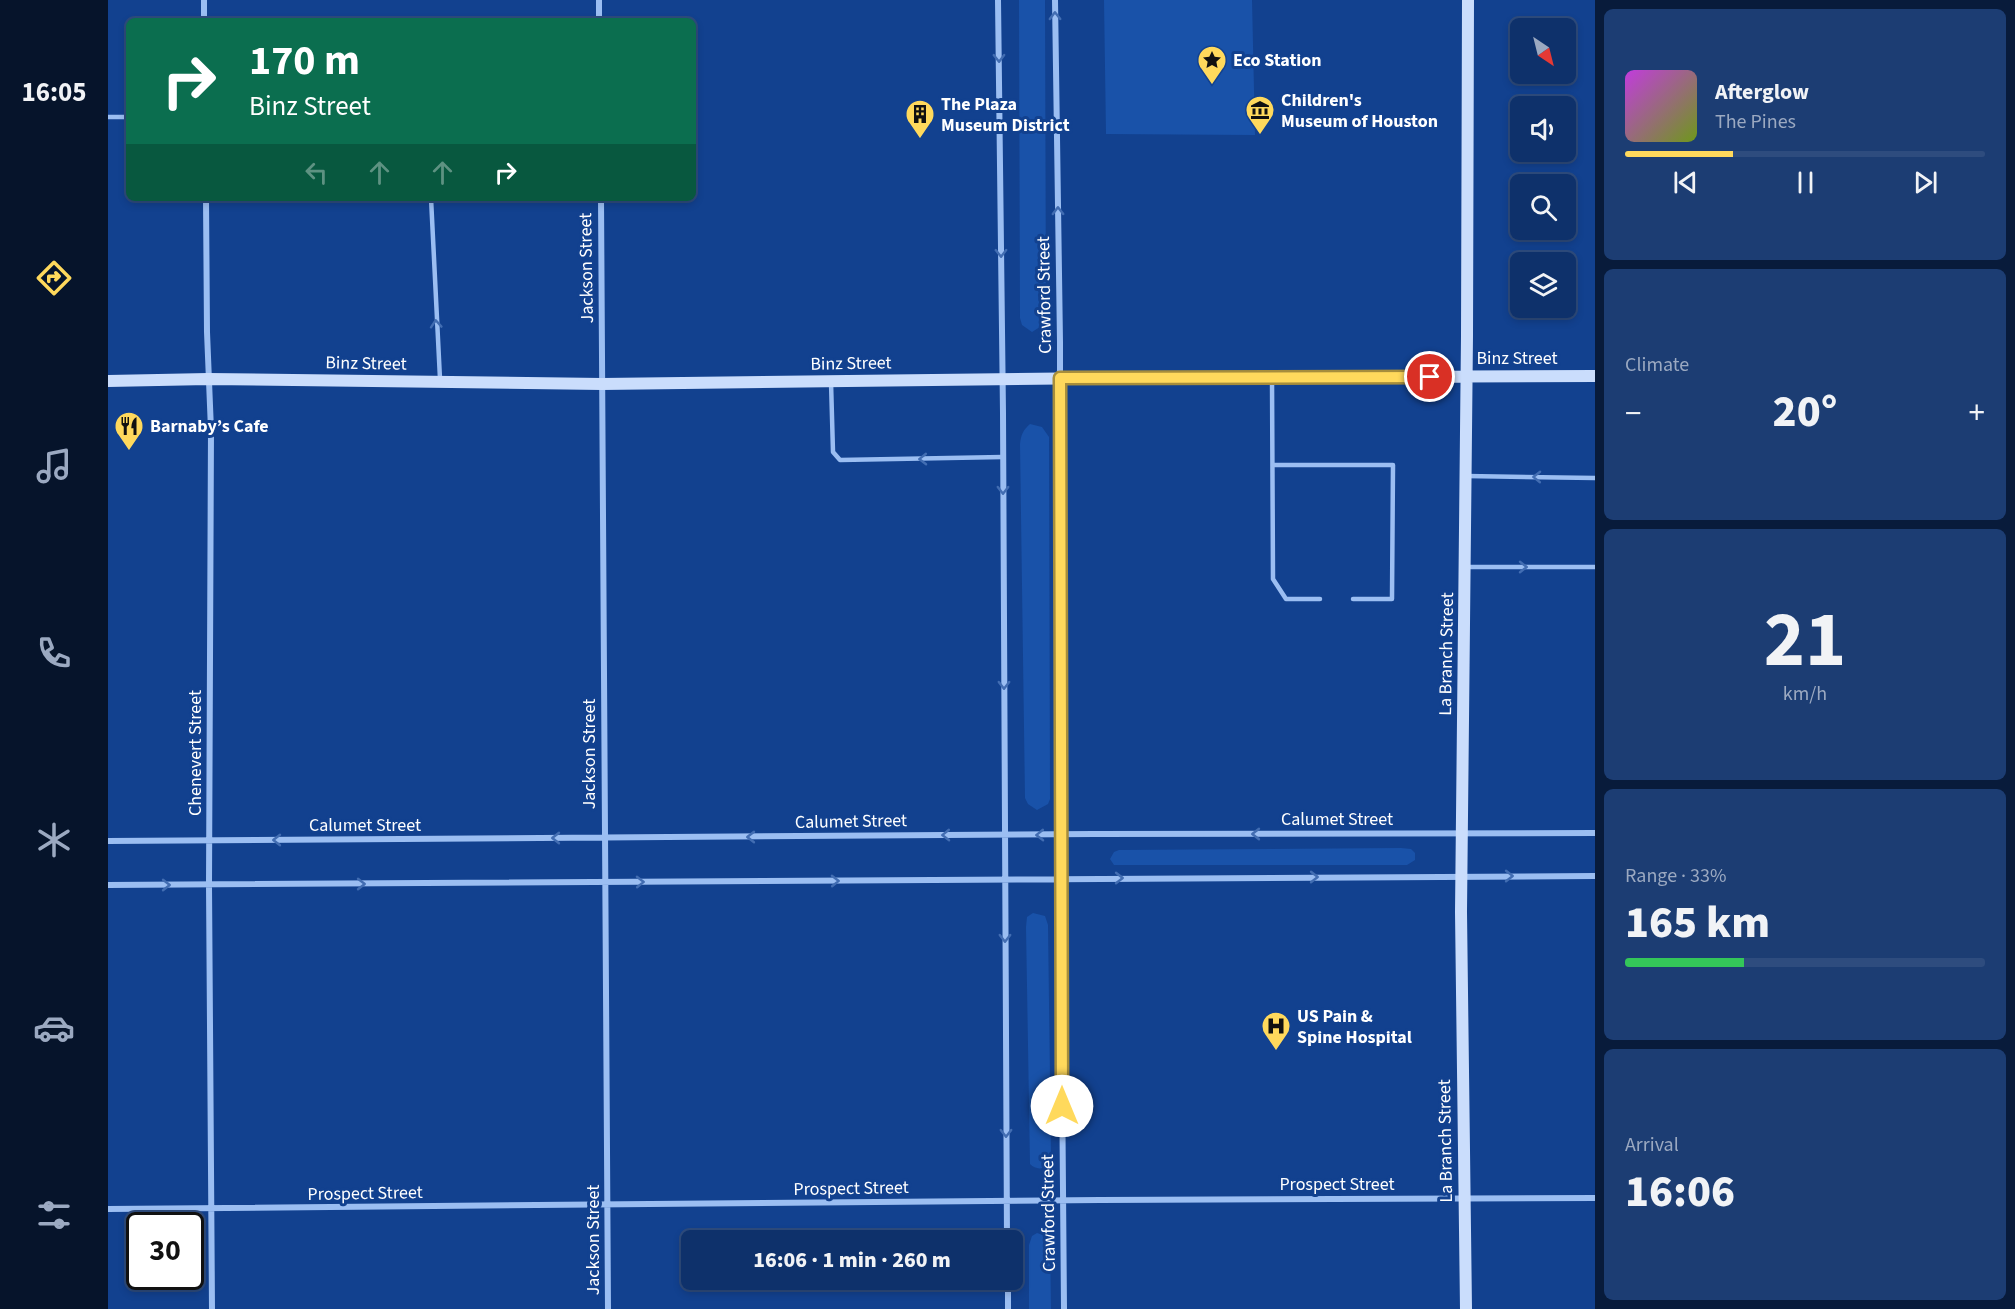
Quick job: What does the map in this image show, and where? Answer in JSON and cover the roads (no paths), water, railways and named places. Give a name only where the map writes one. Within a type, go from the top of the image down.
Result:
[{"type":"main road","name":"La Branch Street","points":[[1466,1309],[1461,1014],[1468,0]]},
{"type":"main road","name":"Binz Street","points":[[108,381],[208,379],[602,384],[1060,378],[1595,376]]},
{"type":"street","points":[[204,0],[204,18]]},
{"type":"street","points":[[598,0],[599,18]]},
{"type":"street","points":[[998,0],[1007,1230]]},
{"type":"street","name":"Crawford Street","points":[[1054,0],[1060,378],[1060,835],[1064,1309]]},
{"type":"street","name":"Chenevert Street","points":[[206,201],[208,379],[211,430],[209,885],[212,1309]]},
{"type":"street","name":"Jackson Street","points":[[601,201],[608,1309]]},
{"type":"street","name":"Calumet Street","points":[[108,841],[1595,833]]},
{"type":"street","points":[[108,885],[1595,876]]},
{"type":"street","name":"Prospect Street","points":[[108,1209],[1062,1200],[1595,1198]]},
{"type":"street","points":[[1008,1290],[1008,1309]]},
{"type":"lane","points":[[108,117],[126,117]]},
{"type":"lane","points":[[431,201],[440,382]]},
{"type":"lane","points":[[1272,377],[1273,579],[1286,600],[1320,599]]},
{"type":"lane","points":[[831,381],[833,452],[840,460],[1003,457]]},
{"type":"lane","points":[[1273,465],[1393,465],[1392,599],[1353,599]]},
{"type":"lane","points":[[1466,476],[1595,478]]},
{"type":"lane","points":[[1465,567],[1595,567]]},
{"type":"place","name":"Eco Station","points":[[1212,86]]},
{"type":"place","name":"Children's Museum of Houston","points":[[1260,136]]},
{"type":"place","name":"The Plaza Museum District","points":[[920,140]]},
{"type":"place","name":"Barnaby’s Cafe","points":[[129,452]]},
{"type":"place","name":"US Pain & Spine Hospital","points":[[1276,1052]]}]
